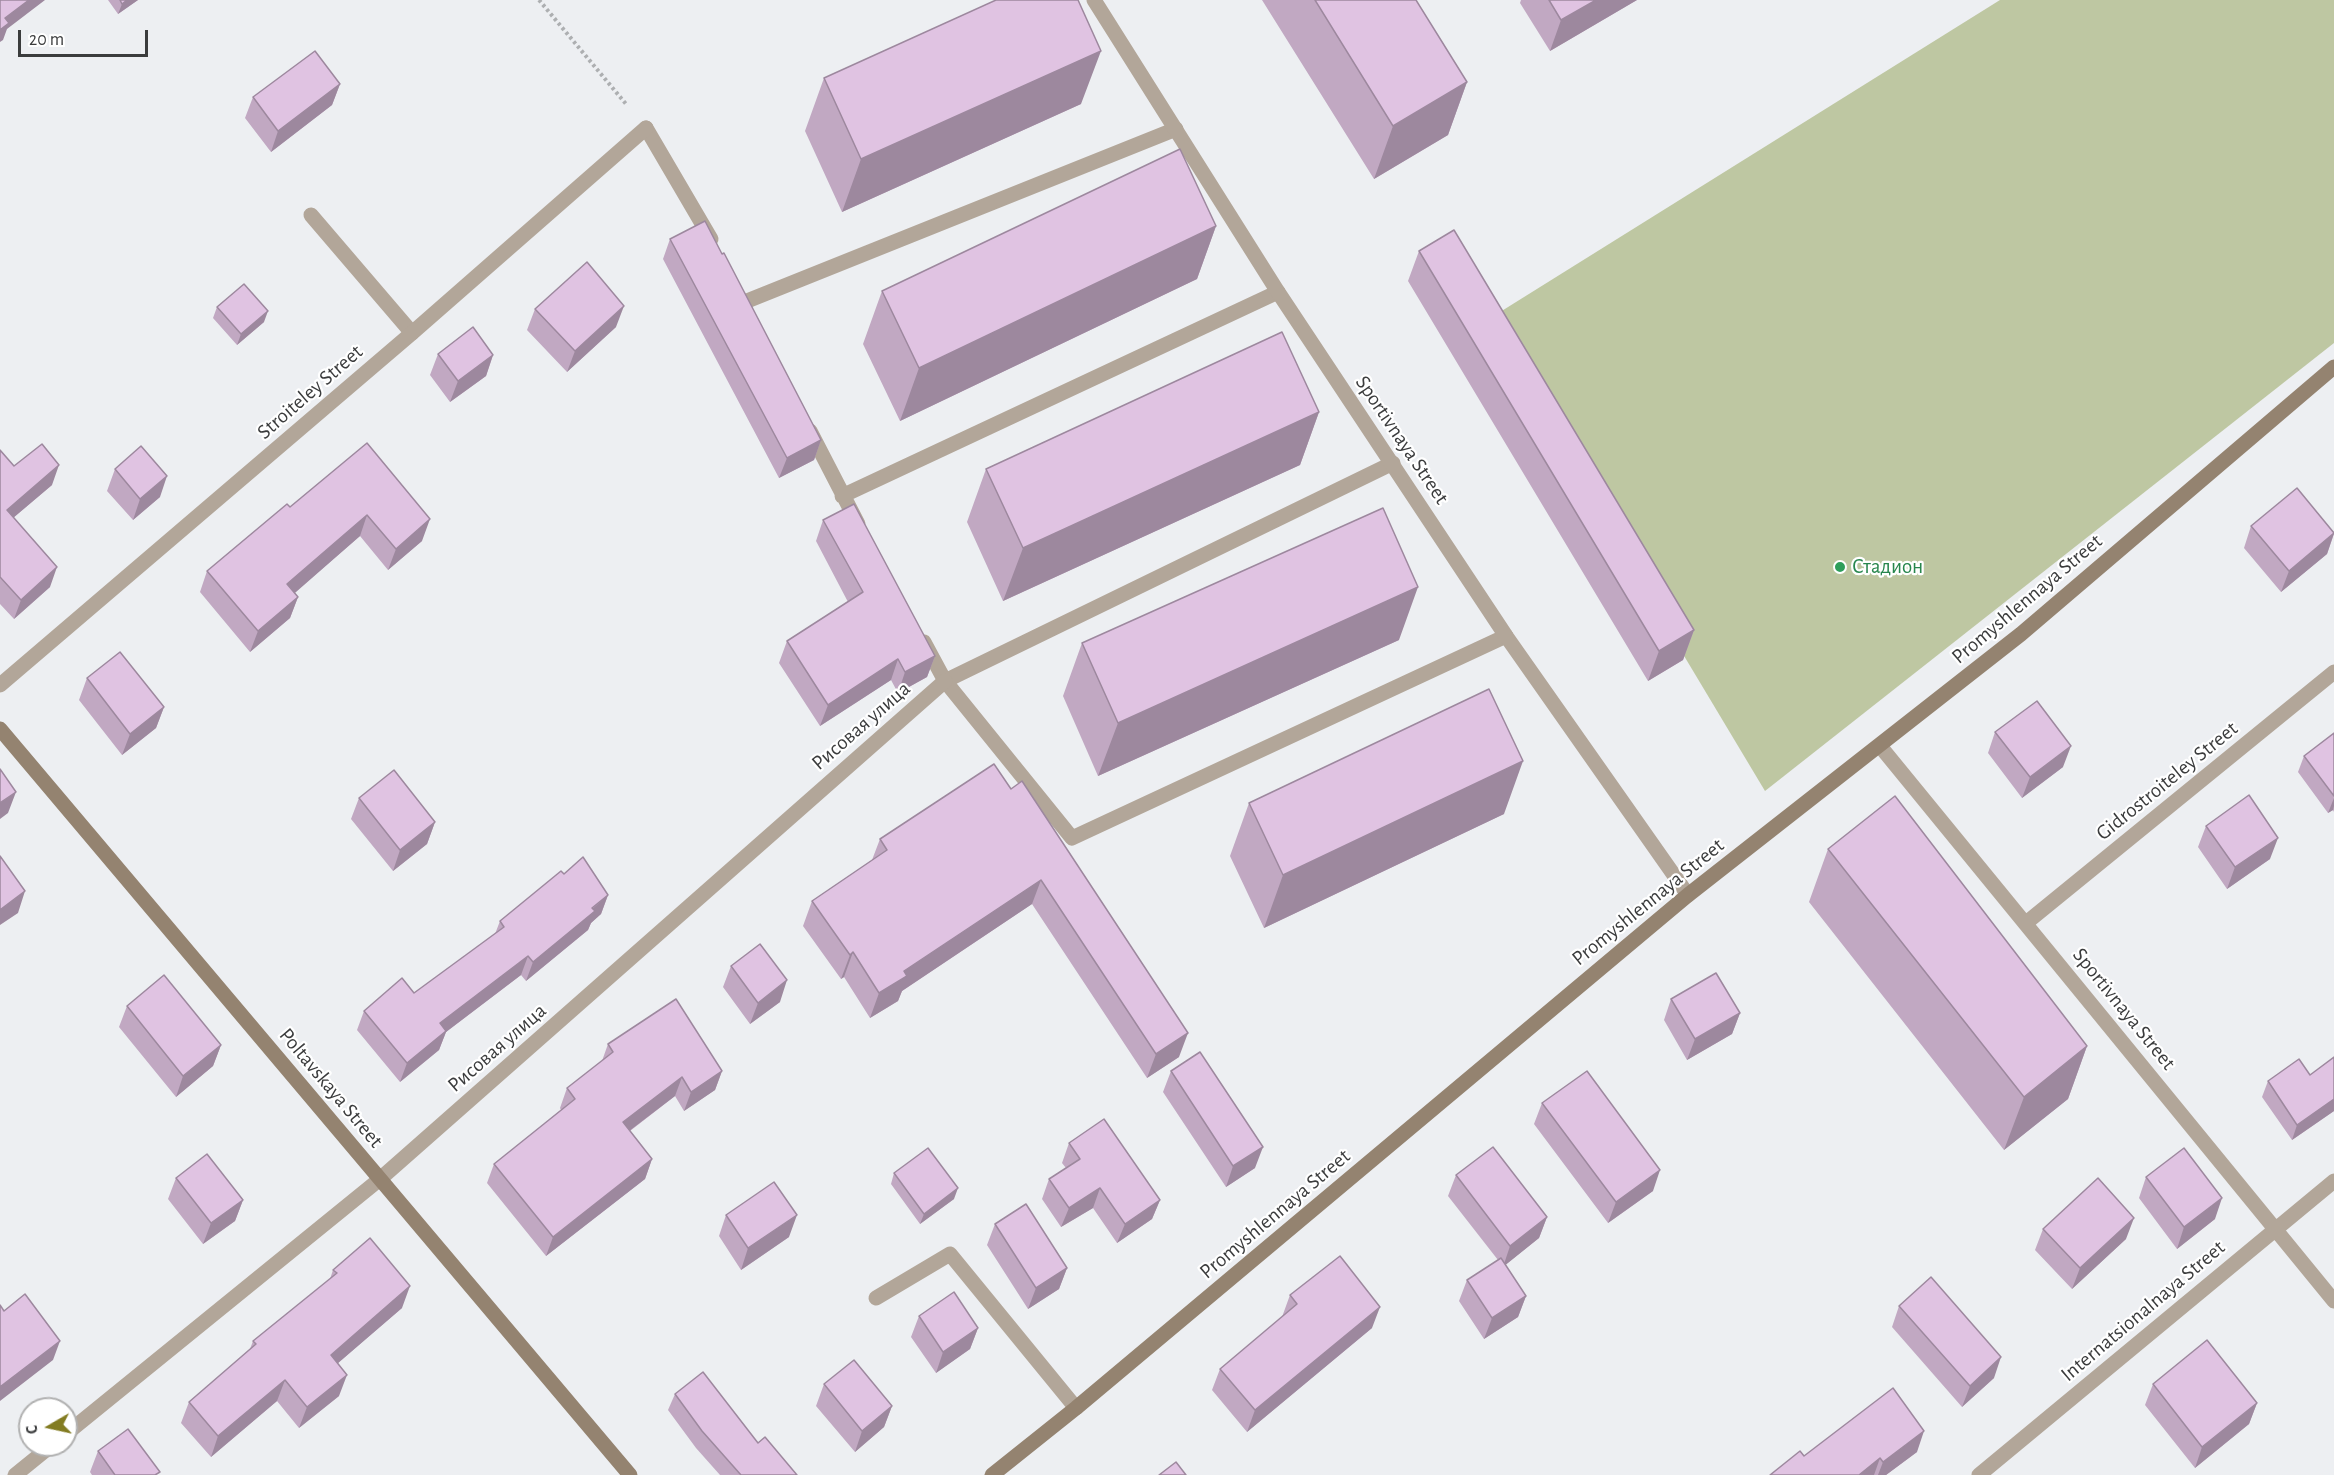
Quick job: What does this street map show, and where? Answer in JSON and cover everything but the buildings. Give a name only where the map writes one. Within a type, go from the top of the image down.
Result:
[{"type":"street","name":"Sportivnaya Street","points":[[1094,0],[1278,292],[1506,636],[1688,895]]},
{"type":"street","points":[[646,128],[717,250]]},
{"type":"street","name":"Stroiteley Street","points":[[0,685],[412,333],[646,128]]},
{"type":"street","points":[[747,301],[1176,129]]},
{"type":"street","points":[[311,215],[412,333]]},
{"type":"street","points":[[842,496],[1278,292]]},
{"type":"street","name":"Promyshlennaya Street","points":[[992,1475],[1076,1408],[1688,895],[2021,634],[2334,367]]},
{"type":"street","points":[[802,414],[865,537]]},
{"type":"street","name":"Рисовая улица","points":[[78,1424],[380,1179],[945,681],[1393,463]]},
{"type":"street","points":[[916,629],[945,681],[1072,838],[1506,636]]},
{"type":"street","name":"Gidrostroiteley Street","points":[[2026,923],[2334,672]]},
{"type":"street","name":"Poltavskaya Street","points":[[0,729],[630,1475]]},
{"type":"street","name":"Sportivnaya Street","points":[[1880,746],[2334,1301]]},
{"type":"street","name":"Internatsionalnaya Street","points":[[1979,1475],[2334,1180]]},
{"type":"street","points":[[876,1298],[950,1254],[1076,1408]]},
{"type":"street","points":[[15,1475],[37,1457]]},
{"type":"path","points":[[539,0],[646,128]]},
{"type":"green space","name":"Стадион","points":[[2000,0],[2334,0],[2334,343],[1765,791],[1484,322]]},
{"type":"place","name":"Стадион","points":[[1840,567]]}]
